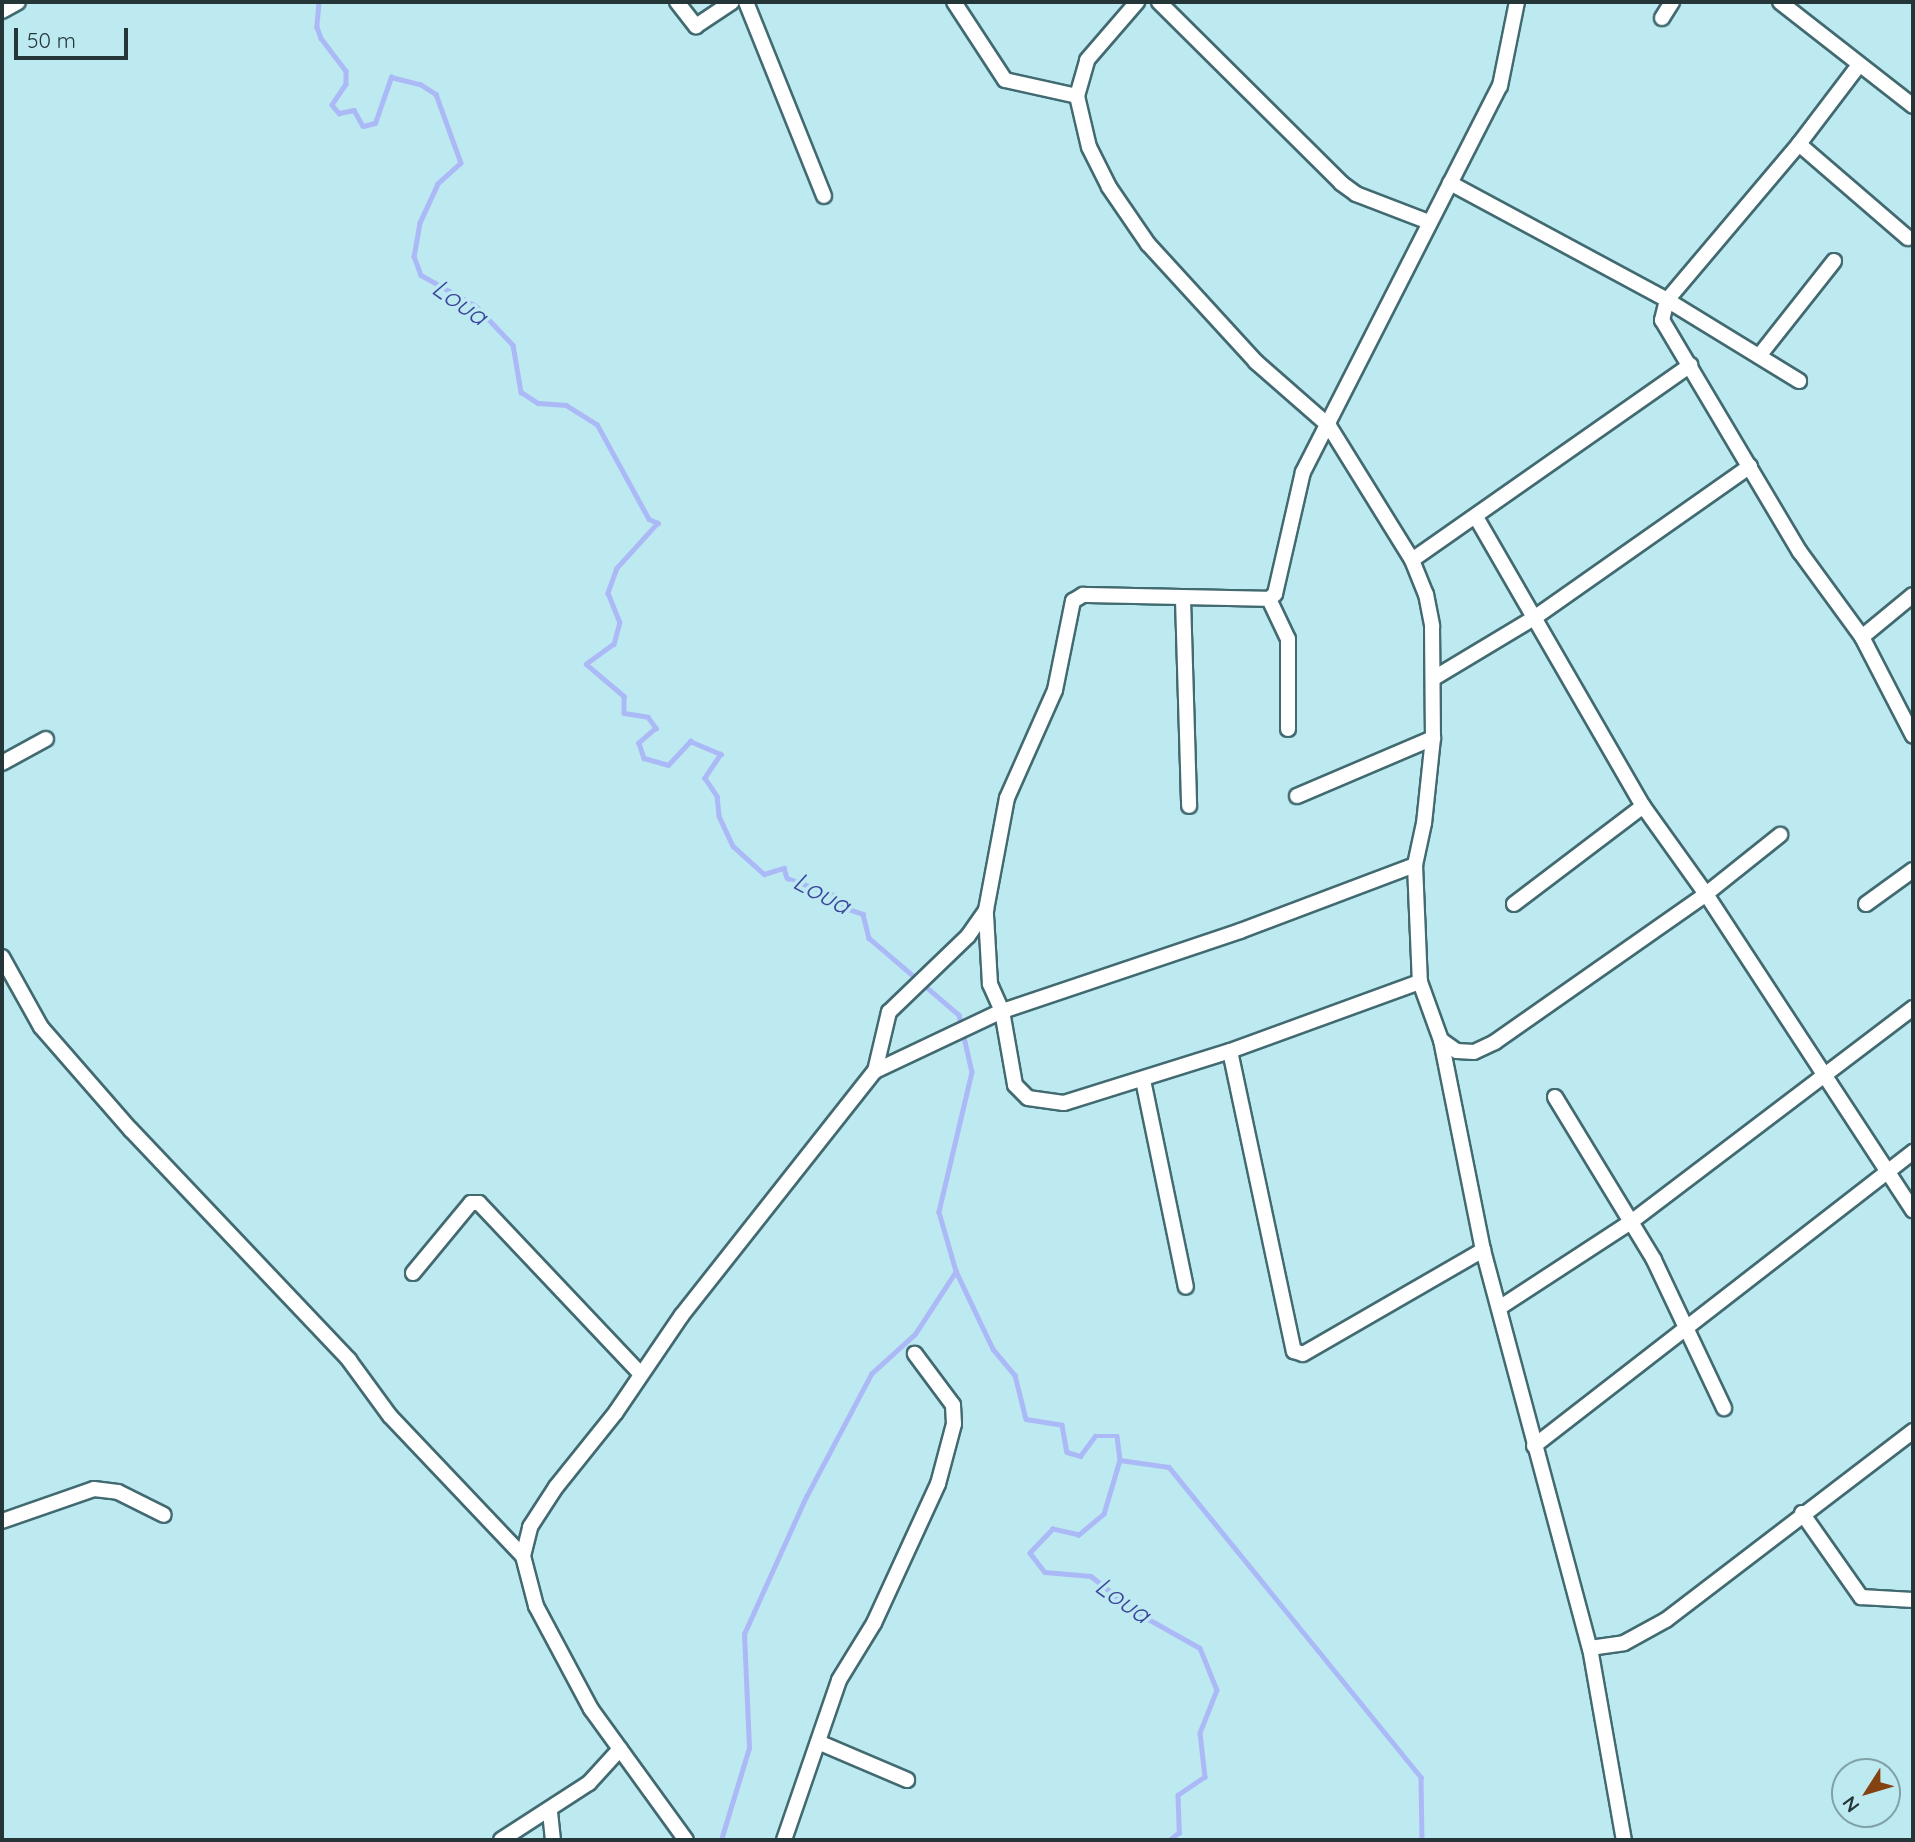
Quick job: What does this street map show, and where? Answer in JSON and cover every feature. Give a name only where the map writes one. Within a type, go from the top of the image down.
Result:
[{"type":"street","points":[[2,11],[18,2]]},
{"type":"street","points":[[677,2],[696,26],[702,26],[732,2]]},
{"type":"street","points":[[746,2],[824,196]]},
{"type":"street","points":[[954,2],[1006,80],[1077,96]]},
{"type":"street","points":[[1137,2],[1087,60],[1077,96],[1089,147],[1109,187],[1148,244],[1248,354],[1329,426],[1412,559],[1428,605],[1434,678],[1433,738],[1415,865],[1420,982],[1441,1040],[1483,1250],[1590,1648],[1624,1840]]},
{"type":"street","points":[[1159,2],[1341,183],[1356,194],[1429,222]]},
{"type":"street","points":[[1420,982],[1143,1080],[1064,1103],[1028,1098],[1015,1085],[1002,1011],[990,984],[986,910],[1007,798],[1055,690],[1073,601],[1083,595],[1269,599],[1275,594],[1303,472],[1329,426],[1429,222],[1500,86],[1517,2]]},
{"type":"street","points":[[1662,18],[1672,2]]},
{"type":"street","points":[[1780,2],[1913,106]]},
{"type":"street","points":[[1859,65],[1799,144],[1667,300],[1662,320],[1800,552],[1862,637],[1913,736]]},
{"type":"street","points":[[1799,144],[1908,238]]},
{"type":"street","points":[[1450,183],[1667,300],[1799,381]]},
{"type":"street","points":[[1759,356],[1834,261]]},
{"type":"street","points":[[1412,559],[1691,365]]},
{"type":"street","points":[[1434,678],[1534,618],[1750,466]]},
{"type":"street","points":[[1476,517],[1643,806],[1706,894],[1913,1210]]},
{"type":"street","points":[[1862,637],[1913,595]]},
{"type":"street","points":[[1183,599],[1189,806]]},
{"type":"street","points":[[1269,599],[1288,639],[1288,729]]},
{"type":"street","points":[[1297,796],[1433,738]]},
{"type":"street","points":[[2,763],[46,739]]},
{"type":"street","points":[[1514,904],[1643,806]]},
{"type":"street","points":[[1441,1040],[1466,1052],[1495,1042],[1706,894],[1780,835]]},
{"type":"street","points":[[875,1071],[950,1038],[1002,1011],[1240,931],[1415,865]]},
{"type":"street","points":[[1866,904],[1913,870]]},
{"type":"street","points":[[686,1840],[591,1709],[536,1606],[523,1556],[530,1527],[640,1373],[875,1071],[889,1012],[914,993],[931,970],[968,936],[986,910]]},
{"type":"street","points":[[2,957],[50,1038],[131,1130],[349,1360],[390,1416],[523,1556]]},
{"type":"street","points":[[1499,1308],[1631,1222],[1913,1008]]},
{"type":"street","points":[[1230,1051],[1294,1350],[1303,1354],[1483,1250]]},
{"type":"street","points":[[1143,1080],[1186,1287]]},
{"type":"street","points":[[1555,1097],[1654,1260],[1724,1408]]},
{"type":"street","points":[[1534,1446],[1913,1152]]},
{"type":"street","points":[[413,1273],[471,1203],[479,1203],[640,1373]]},
{"type":"street","points":[[784,1840],[839,1680],[874,1623],[938,1484],[954,1424],[953,1405],[915,1354]]},
{"type":"street","points":[[1590,1648],[1624,1643],[1650,1631],[1913,1431]]},
{"type":"street","points":[[2,1521],[94,1489],[118,1492],[164,1515]]},
{"type":"street","points":[[1802,1513],[1861,1597],[1913,1600]]},
{"type":"street","points":[[818,1742],[907,1780]]},
{"type":"street","points":[[501,1840],[550,1812],[589,1783],[620,1749]]},
{"type":"street","points":[[550,1812],[553,1840]]},
{"type":"waterway","name":"Loua","points":[[319,2],[317,27],[321,38],[346,71],[346,84],[332,105],[339,113],[354,110],[363,126],[375,123],[391,77],[420,84],[436,94],[461,163],[438,184],[420,223],[414,256],[421,275],[476,306],[513,345],[521,392],[538,403],[566,405],[597,424],[649,519],[658,523],[617,568],[608,593],[620,622],[614,644],[586,664],[624,696],[624,713],[648,717],[656,728],[639,743],[644,758],[668,765],[690,741],[721,754],[705,778],[717,796],[719,816],[733,846],[764,874],[784,868],[787,878],[834,895],[848,909],[863,914],[869,938],[959,1015],[972,1072],[939,1212],[956,1271],[993,1349],[1015,1375],[1026,1419],[1062,1425],[1067,1452],[1080,1456],[1095,1436],[1117,1436],[1120,1460],[1104,1514],[1079,1535],[1053,1529],[1030,1553],[1045,1572],[1091,1576],[1136,1612],[1200,1648],[1217,1690],[1200,1733],[1205,1777],[1178,1795],[1179,1833],[1170,1840]]},
{"type":"waterway","points":[[721,1840],[749,1748],[744,1634],[806,1497],[871,1374],[915,1334],[956,1271]]},
{"type":"waterway","points":[[1120,1460],[1169,1467],[1421,1777],[1422,1840]]}]
